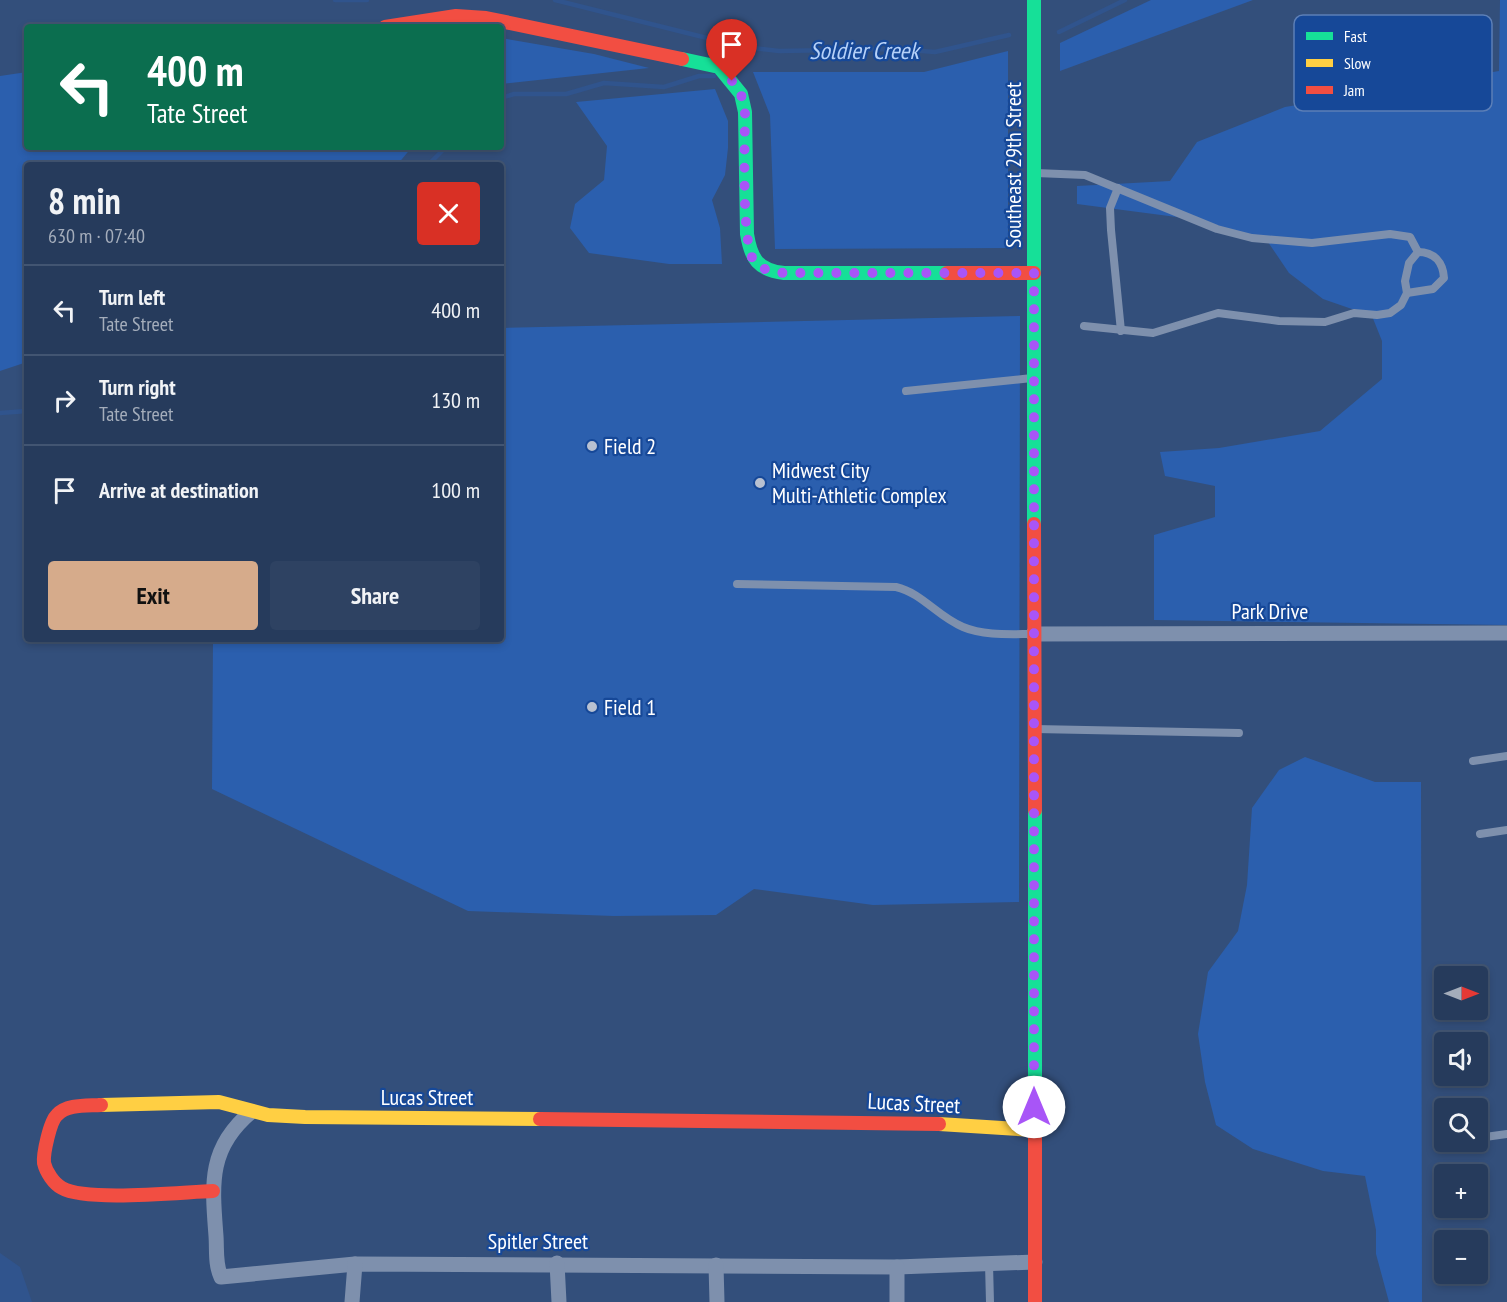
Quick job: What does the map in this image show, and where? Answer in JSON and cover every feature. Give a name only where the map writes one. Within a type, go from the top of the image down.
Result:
[{"type":"street","name":"Southeast 29th Street","points":[[1034,0],[1035,1302]]},
{"type":"street","points":[[402,24],[428,19],[469,16],[719,67],[741,94],[745,112],[747,232],[751,255],[764,269],[784,273],[1034,273]]},
{"type":"street","name":"Park Drive","points":[[1033,634],[1507,633]]},
{"type":"street","name":"Lucas Street","points":[[213,1191],[78,1193],[62,1188],[49,1174],[45,1162],[56,1115],[66,1108],[80,1106],[219,1102],[251,1112],[304,1117],[902,1122],[1034,1130]]},
{"type":"street","name":"Spitler Street","points":[[251,1112],[226,1138],[216,1162],[213,1191],[218,1253],[216,1266],[221,1277],[355,1264],[557,1263],[897,1267],[1035,1262]]},
{"type":"street","points":[[557,1263],[559,1302]]},
{"type":"street","points":[[352,1302],[355,1264]]},
{"type":"street","points":[[716,1265],[717,1302]]},
{"type":"street","points":[[897,1267],[897,1302]]},
{"type":"lane","points":[[1034,173],[1085,175],[1217,229],[1252,238],[1312,243],[1389,234],[1410,237],[1418,252]]},
{"type":"lane","points":[[1118,188],[1110,208],[1121,331]]},
{"type":"lane","points":[[1084,326],[1153,333],[1218,313],[1279,321],[1325,322],[1354,313],[1390,313],[1401,305],[1407,293],[1405,281],[1409,263],[1418,252]]},
{"type":"lane","points":[[1407,293],[1433,289],[1444,278],[1443,267],[1437,259],[1427,252],[1418,252]]},
{"type":"lane","points":[[906,391],[1034,378]]},
{"type":"lane","points":[[737,584],[896,587],[910,590],[964,628],[992,634],[1033,634]]},
{"type":"lane","points":[[1033,729],[1239,733]]},
{"type":"lane","points":[[1473,760],[1507,756]]},
{"type":"lane","points":[[1480,834],[1507,830]]},
{"type":"lane","points":[[1488,1137],[1507,1134]]},
{"type":"lane","points":[[989,1264],[990,1302]]},
{"type":"shaded area","points":[[1151,0],[1253,0],[1060,71],[1060,43]]},
{"type":"shaded area","points":[[1500,0],[1507,0],[1507,625],[1154,620],[1154,535],[1215,517],[1215,486],[1165,476],[1160,452],[1219,448],[1320,431],[1382,379],[1382,341],[1372,316],[1323,299],[1289,273],[1268,242],[1184,218],[1077,204],[1077,186],[1170,181],[1197,142],[1285,107],[1294,105],[1294,111],[1492,111],[1492,72],[1499,71]]},
{"type":"shaded area","points":[[504,39],[594,54],[649,68],[504,84]]},
{"type":"shaded area","points":[[1008,51],[1008,248],[775,249],[770,115],[753,72],[924,72]]},
{"type":"shaded area","points":[[24,72],[24,150],[247,150],[256,152],[259,150],[410,150],[400,162],[24,162],[24,363],[0,371],[0,76]]},
{"type":"shaded area","points":[[715,89],[728,121],[725,175],[712,200],[720,228],[722,264],[669,264],[589,253],[570,228],[575,204],[604,180],[607,146],[576,102]]},
{"type":"shaded area","name":"Midwest City Multi-Athletic Complex","points":[[1020,316],[1019,902],[873,905],[754,889],[716,915],[614,916],[468,911],[212,789],[213,642],[504,642],[504,328]]},
{"type":"shaded area","points":[[1305,757],[1375,782],[1421,782],[1422,1302],[1389,1302],[1376,1254],[1376,1230],[1365,1176],[1323,1171],[1253,1149],[1216,1125],[1205,1082],[1198,1034],[1208,972],[1238,931],[1247,885],[1252,808],[1279,770]]},
{"type":"shaded area","points":[[0,1253],[20,1267],[32,1302],[0,1302]]},
{"type":"waterway","points":[[335,0],[367,0]]},
{"type":"waterway","name":"Soldier Creek","points":[[555,0],[743,47],[779,51],[896,49],[935,52],[1009,35]]},
{"type":"waterway","name":"Soldier Creek","points":[[1059,32],[1125,0]]},
{"type":"waterway","name":"Soldier Creek","points":[[721,61],[743,47]]},
{"type":"waterway","name":"Soldier Creek","points":[[504,97],[514,94],[566,94],[604,83],[664,87],[699,76],[714,76]]},
{"type":"waterway","name":"Soldier Creek","points":[[431,162],[443,150]]},
{"type":"waterway","name":"Soldier Creek","points":[[0,413],[24,411]]},
{"type":"traffic: fast","points":[[1034,0],[1034,524]]},
{"type":"traffic: fast","points":[[682,59],[719,67],[741,94],[745,112],[747,234],[757,262],[768,269],[784,273],[947,273]]},
{"type":"traffic: fast","points":[[1035,810],[1035,1107]]},
{"type":"traffic: slow","points":[[101,1105],[219,1102],[268,1115],[305,1117],[540,1119]]},
{"type":"traffic: slow","points":[[939,1124],[1034,1130]]},
{"type":"traffic: jam","points":[[404,24],[456,16],[486,18],[682,59]]},
{"type":"traffic: jam","points":[[947,273],[1034,273]]},
{"type":"traffic: jam","points":[[1034,524],[1035,810]]},
{"type":"traffic: jam","points":[[101,1105],[72,1107],[61,1111],[54,1118],[44,1163],[59,1186],[91,1195],[213,1191]]},
{"type":"traffic: jam","points":[[1035,1107],[1035,1302]]},
{"type":"traffic: jam","points":[[540,1119],[939,1124]]},
{"type":"place","name":"Field 2","points":[[592,446]]},
{"type":"place","name":"Midwest City Multi-Athletic Complex","points":[[760,483]]},
{"type":"place","name":"Field 1","points":[[592,707]]},
{"type":"route","points":[[732,81],[741,94],[745,112],[747,232],[751,255],[759,266],[784,273],[1034,273],[1034,1107]]}]
